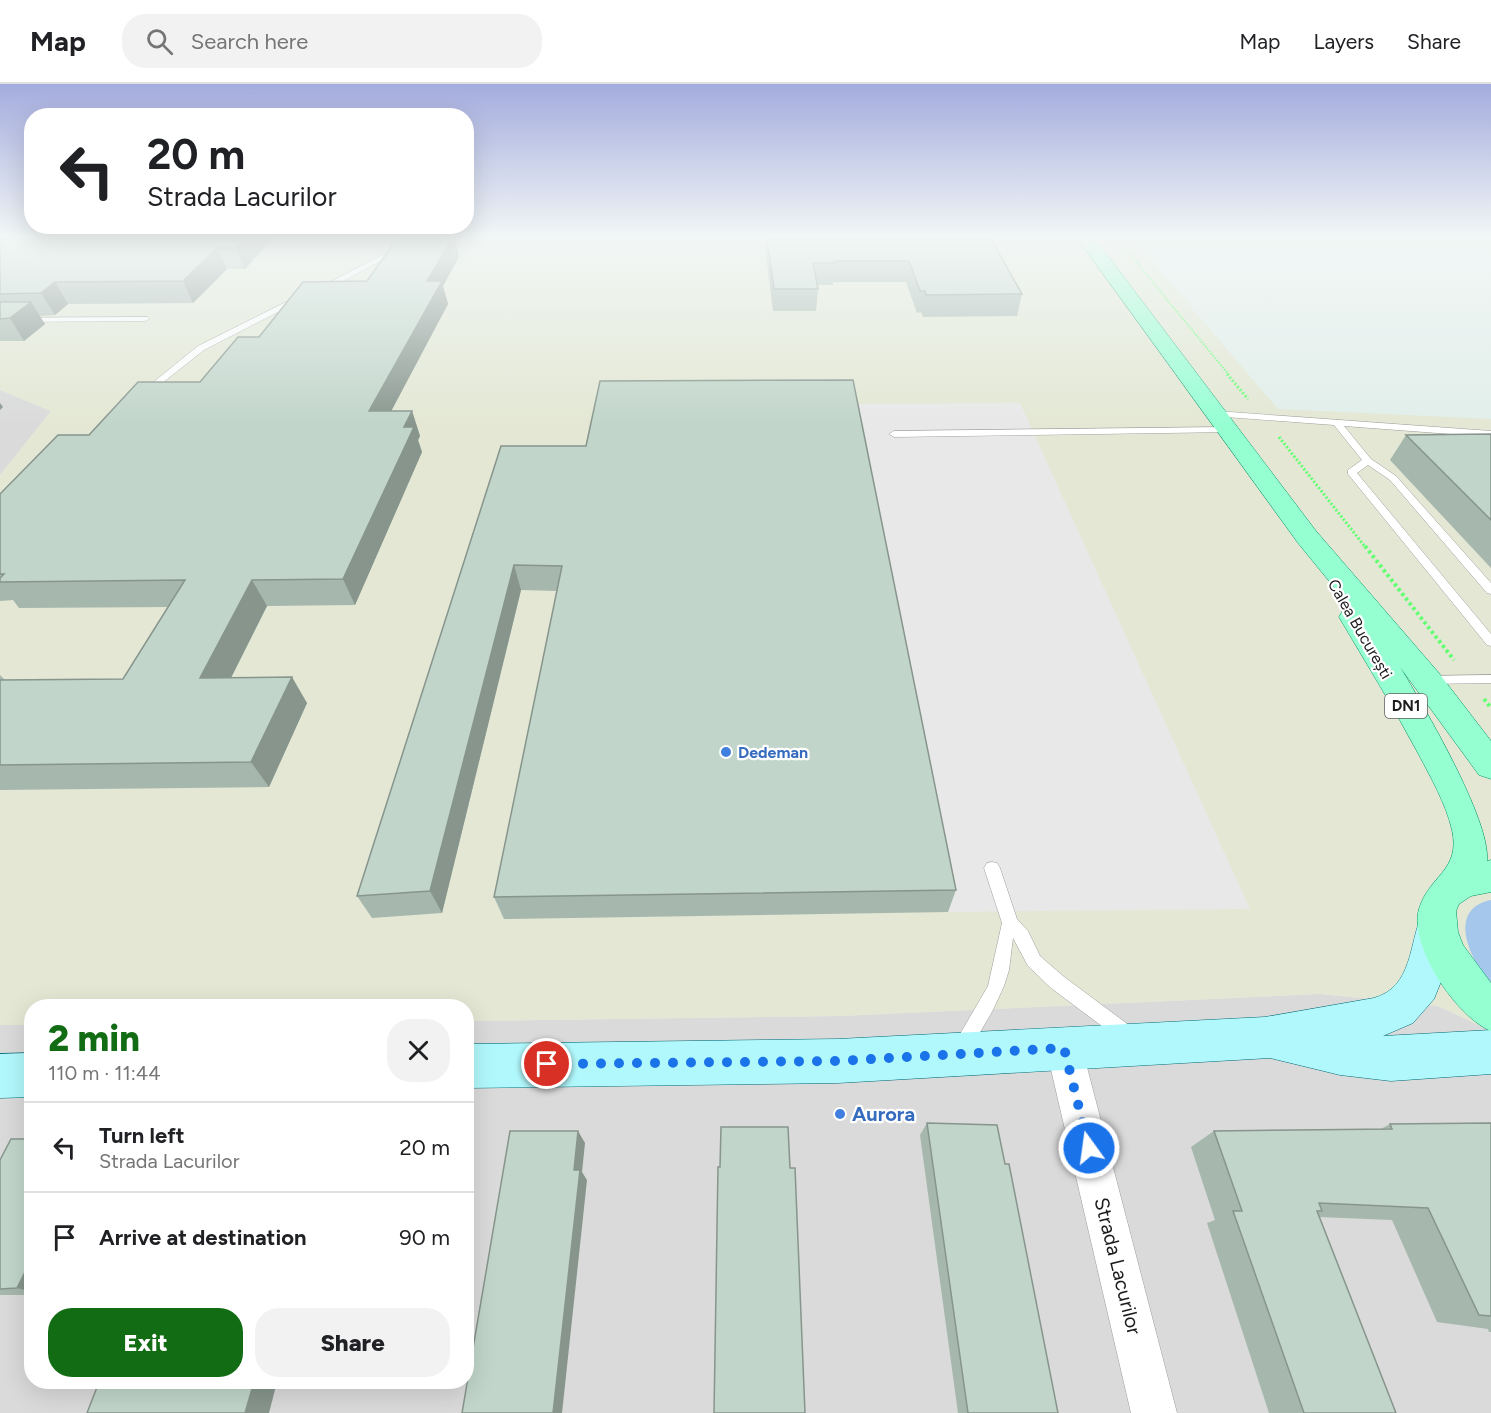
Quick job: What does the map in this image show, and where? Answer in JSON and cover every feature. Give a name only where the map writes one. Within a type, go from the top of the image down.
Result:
[{"type":"main road","name":"Calea București","points":[[1132,301],[1307,537],[1427,680],[1491,766]]},
{"type":"main road","name":"Calea București","points":[[1307,537],[1451,783],[1468,823],[1474,880],[1440,901],[1436,926]]},
{"type":"main road","points":[[1436,926],[1441,945],[1451,966],[1467,987],[1491,1011]]},
{"type":"street","points":[[474,1066],[838,1061],[1265,1038],[1324,1026],[1373,1021],[1396,1012],[1410,999],[1429,964],[1436,926]]},
{"type":"street","points":[[1265,1038],[1340,1053],[1391,1059],[1491,1052]]},
{"type":"street","name":"Strada Lacurilor","points":[[1064,1048],[1154,1413]]},
{"type":"street","points":[[0,1076],[24,1075]]},
{"type":"lane","points":[[136,400],[201,348],[297,301]]},
{"type":"lane","points":[[0,320],[145,319]]},
{"type":"lane","points":[[894,434],[1222,422],[1263,417],[1491,434]]},
{"type":"lane","points":[[1337,423],[1368,461],[1393,478],[1491,590]]},
{"type":"lane","points":[[1368,461],[1351,472],[1491,642]]},
{"type":"lane","points":[[1427,680],[1491,679]]},
{"type":"lane","points":[[993,868],[1011,923],[1045,973],[1141,1044]]},
{"type":"lane","points":[[957,1054],[994,990],[1004,959],[1005,934],[1011,923]]},
{"type":"path","points":[[1168,301],[1263,417],[1491,708]]},
{"type":"shaded area","points":[[0,301],[1186,301],[1278,409],[1491,419],[1491,1031],[1438,1006],[1321,994],[841,1016],[474,1021],[474,999],[24,999],[24,1025],[0,1025],[0,475],[51,411],[0,390]]},
{"type":"shaded area","points":[[0,390],[51,411],[0,475]]},
{"type":"shaded area","points":[[1020,403],[1250,909],[948,912],[850,404]]},
{"type":"shaded area","points":[[1491,900],[1491,984],[1470,950],[1466,937],[1466,925],[1469,914],[1477,905]]},
{"type":"shaded area","points":[[1320,994],[1438,1006],[1491,1031],[1491,1413],[0,1413],[0,1025],[24,1025],[24,1389],[474,1389],[474,1021],[841,1016]]},
{"type":"building","points":[[288,301],[431,301],[369,411],[412,411],[404,427],[414,427],[343,579],[252,580],[200,678],[292,677],[251,762],[0,765],[0,680],[123,679],[185,580],[0,582],[4,574],[0,574],[0,494],[58,435],[89,435],[138,382],[200,382],[238,337],[259,337]]},
{"type":"building","points":[[0,302],[31,302],[10,318],[0,319]]},
{"type":"building","name":"Dedeman","points":[[853,380],[956,890],[494,897],[562,566],[514,565],[430,891],[357,896],[501,446],[586,446],[600,381]]},
{"type":"building","points":[[1491,434],[1491,520],[1406,435]]},
{"type":"building","points":[[927,1123],[997,1125],[1005,1164],[1009,1164],[1058,1413],[968,1413]]},
{"type":"building","points":[[1491,1123],[1491,1316],[1479,1315],[1428,1208],[1319,1203],[1322,1211],[1317,1211],[1396,1413],[1304,1413],[1233,1211],[1242,1211],[1214,1131],[1392,1129],[1390,1124]]},
{"type":"building","points":[[721,1127],[788,1127],[790,1168],[795,1168],[805,1413],[714,1413],[718,1167],[720,1167]]},
{"type":"building","points":[[510,1131],[578,1131],[574,1170],[580,1170],[553,1413],[462,1413],[466,1389],[474,1389],[474,1342]]},
{"type":"building","points":[[11,1139],[24,1139],[24,1274],[17,1288],[0,1289],[0,1160]]},
{"type":"building","points":[[96,1389],[252,1389],[245,1413],[87,1413]]},
{"type":"place","name":"Dedeman","points":[[726,752]]},
{"type":"place","name":"Aurora","points":[[840,1114]]},
{"type":"route","points":[[547,1064],[838,1061],[1064,1048],[1089,1148]]}]
